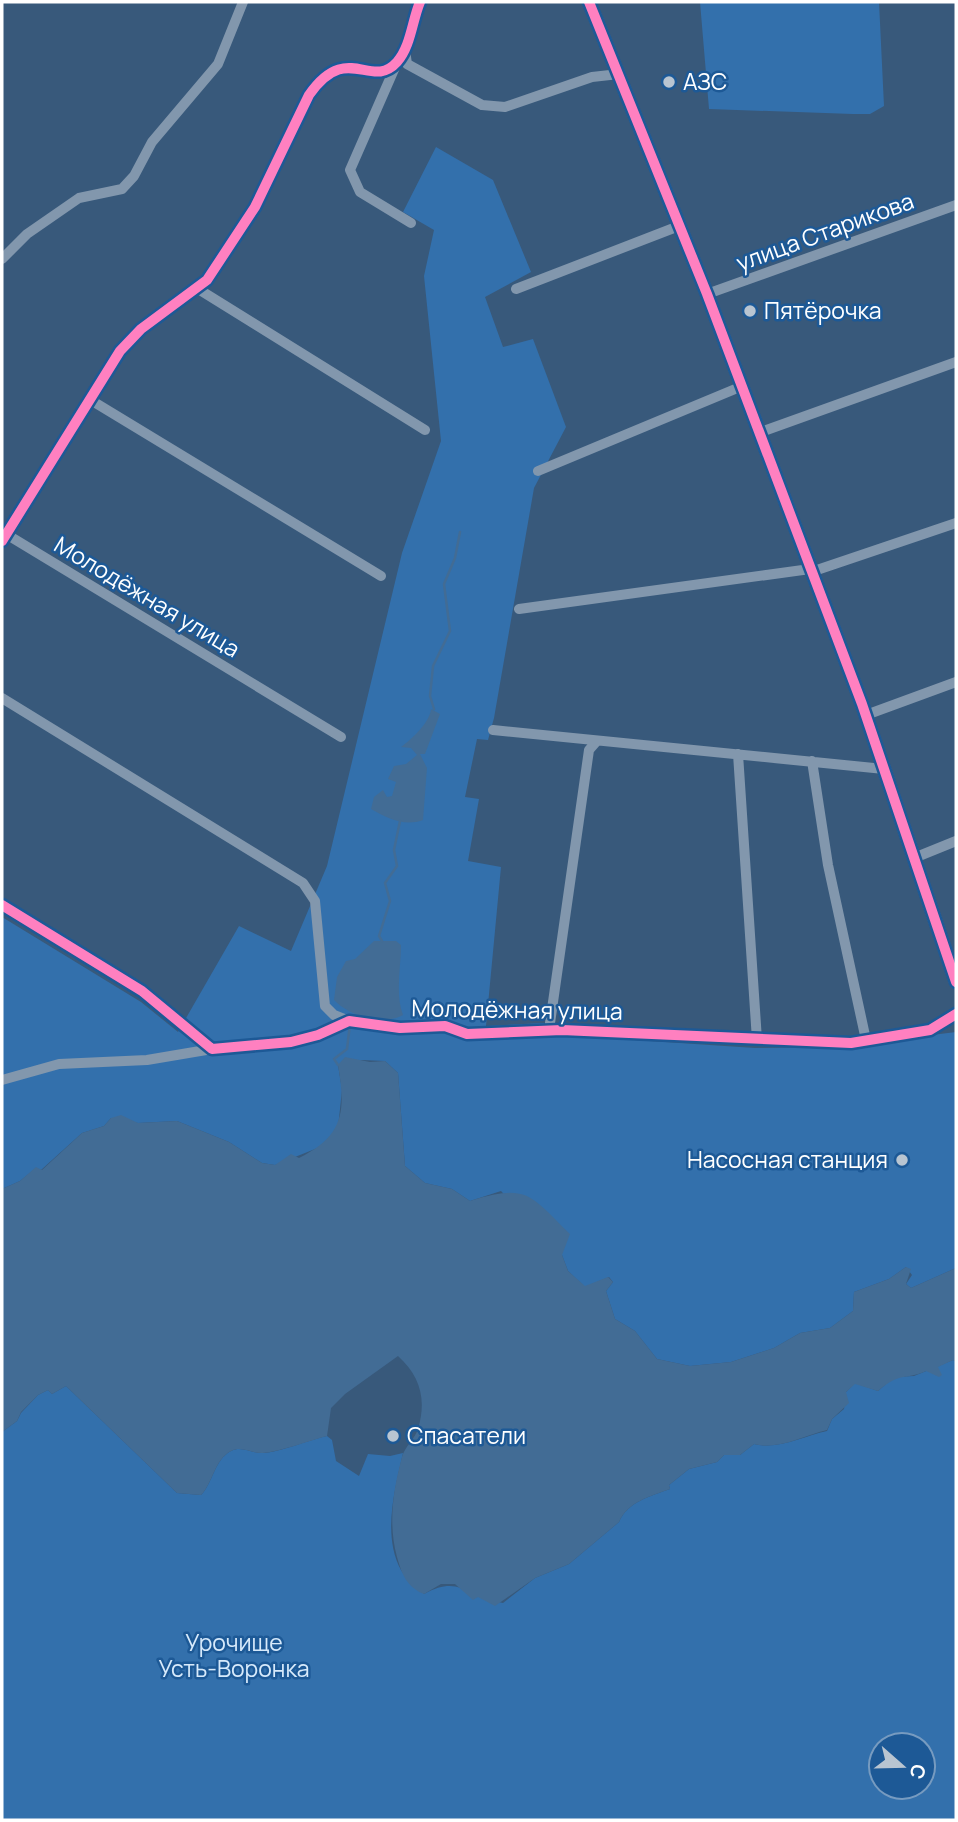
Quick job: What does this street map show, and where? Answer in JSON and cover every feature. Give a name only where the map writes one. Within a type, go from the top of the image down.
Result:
[{"type":"street","points":[[2,259],[27,234],[79,198],[122,189],[134,176],[152,142],[218,64],[243,2]]},
{"type":"street","points":[[411,223],[360,192],[350,170],[405,50],[420,2]]},
{"type":"street","points":[[589,2],[707,294],[866,715],[956,982]]},
{"type":"street","points":[[405,50],[407,64],[482,105],[505,107],[592,77],[619,74]]},
{"type":"street","name":"Молодёжная улица","points":[[341,737],[4,537],[120,351],[141,329],[207,280],[255,207],[309,95],[319,81],[331,70],[342,67],[386,70],[397,63]]},
{"type":"street","name":"улица Старикова","points":[[707,294],[956,205]]},
{"type":"street","points":[[516,289],[678,226]]},
{"type":"street","points":[[195,288],[425,430]]},
{"type":"street","points":[[758,433],[956,362]]},
{"type":"street","points":[[538,471],[740,387]]},
{"type":"street","points":[[89,399],[381,576]]},
{"type":"street","points":[[519,608],[811,571],[956,523]]},
{"type":"street","points":[[866,715],[956,682]]},
{"type":"street","points":[[2,698],[303,883],[315,901],[325,1006],[334,1015],[349,1021]]},
{"type":"street","points":[[494,730],[596,743],[613,741],[884,769]]},
{"type":"street","name":"Молодёжная улица","points":[[548,1030],[589,750],[596,743]]},
{"type":"street","points":[[738,754],[757,1040]]},
{"type":"street","points":[[812,761],[828,864],[866,1040]]},
{"type":"street","points":[[914,858],[956,841]]},
{"type":"street","points":[[2,905],[142,991],[212,1049]]},
{"type":"street","name":"Молодёжная улица","points":[[349,1021],[400,1028],[445,1026],[467,1034],[548,1030],[851,1043],[930,1030],[953,1015]]},
{"type":"street","points":[[2,1080],[59,1064],[147,1060],[212,1049],[291,1042],[318,1035],[349,1021]]},
{"type":"green space","points":[[700,2],[879,2],[884,106],[870,114],[709,109]]},
{"type":"green space","points":[[436,147],[493,180],[531,272],[485,297],[503,347],[533,339],[566,427],[534,488],[494,718],[488,740],[477,739],[465,797],[479,799],[468,861],[501,867],[486,1026],[544,1023],[544,1034],[755,1048],[835,1047],[956,1032],[956,1268],[911,1288],[906,1284],[912,1275],[906,1267],[889,1279],[854,1292],[853,1311],[830,1328],[800,1333],[774,1348],[731,1362],[690,1366],[657,1359],[635,1331],[615,1319],[606,1291],[613,1282],[609,1277],[585,1287],[568,1271],[562,1255],[501,1191],[470,1201],[452,1189],[425,1183],[405,1166],[398,1073],[385,1061],[362,1060],[338,1065],[342,1090],[338,1128],[320,1147],[275,1165],[262,1163],[229,1142],[177,1121],[138,1123],[111,1118],[104,1126],[82,1133],[41,1170],[36,1168],[20,1181],[2,1189],[2,917],[141,1002],[178,1032],[239,926],[291,951],[327,866],[402,553],[441,441],[424,276],[434,230],[403,212]]},
{"type":"green space","name":"Урочище Усть-Воронка","points":[[956,1361],[956,1820],[2,1820],[2,1432],[17,1421],[38,1395],[48,1390],[52,1394],[66,1386],[177,1493],[201,1495],[221,1460],[235,1449],[270,1452],[327,1436],[332,1440],[336,1461],[359,1476],[368,1454],[390,1456],[403,1453],[391,1527],[395,1556],[403,1573],[424,1594],[436,1588],[455,1586],[503,1603],[535,1578],[569,1564],[619,1522],[628,1509],[648,1497],[670,1489],[669,1485],[689,1469],[717,1462],[724,1455],[740,1455],[754,1444],[782,1444],[827,1431],[832,1419],[844,1409],[846,1392],[855,1383],[878,1391],[894,1377],[914,1376]]},
{"type":"shaded area","points":[[431,709],[440,714],[425,754],[420,754],[427,768],[423,820],[402,822],[389,818],[371,809],[374,797],[383,790],[387,797],[392,796],[396,782],[388,779],[394,766],[406,764],[417,755],[411,748],[401,747],[424,725]]},
{"type":"shaded area","points":[[374,941],[396,941],[401,945],[399,989],[403,1015],[386,1020],[357,1015],[334,1000],[337,977],[346,961],[355,959]]},
{"type":"shaded area","points":[[345,1057],[370,1062],[385,1061],[398,1073],[405,1166],[425,1183],[452,1189],[470,1201],[504,1193],[517,1193],[536,1202],[570,1234],[562,1255],[568,1271],[585,1286],[608,1277],[613,1282],[606,1291],[615,1319],[635,1331],[657,1359],[690,1366],[731,1362],[774,1348],[800,1333],[830,1328],[853,1311],[854,1292],[889,1279],[906,1267],[911,1269],[906,1284],[911,1288],[956,1268],[956,1361],[938,1367],[942,1375],[939,1377],[926,1371],[898,1379],[878,1391],[855,1384],[846,1392],[849,1403],[832,1419],[827,1430],[782,1444],[754,1444],[740,1455],[724,1455],[717,1462],[689,1469],[669,1485],[670,1489],[648,1497],[628,1509],[619,1522],[569,1564],[535,1578],[495,1606],[478,1597],[473,1600],[455,1584],[441,1584],[424,1594],[409,1584],[401,1569],[394,1545],[394,1494],[402,1457],[417,1433],[422,1408],[416,1380],[398,1356],[345,1394],[331,1408],[327,1436],[270,1452],[235,1449],[221,1460],[201,1495],[177,1493],[66,1386],[52,1394],[48,1390],[38,1395],[21,1412],[17,1421],[2,1432],[2,1189],[20,1181],[36,1167],[42,1170],[82,1133],[104,1126],[111,1118],[121,1115],[138,1123],[177,1121],[229,1142],[262,1163],[275,1165],[291,1154],[299,1158],[314,1150],[333,1131],[341,1109],[342,1096],[338,1065]]},
{"type":"waterway","points":[[434,709],[430,696],[433,666],[450,631],[444,584],[455,558],[460,532]]},
{"type":"waterway","points":[[382,941],[379,936],[390,901],[385,883],[397,866],[394,850],[400,821]]},
{"type":"waterway","points":[[338,1065],[334,1059],[347,1049],[350,1024]]},
{"type":"cycle path","points":[[2,541],[120,351],[141,329],[207,280],[255,207],[309,95],[323,79],[335,71],[347,68],[378,72],[397,62],[408,41],[420,2]]},
{"type":"cycle path","points":[[589,2],[707,294],[862,704],[956,982]]},
{"type":"cycle path","points":[[2,905],[142,991],[212,1049],[291,1042],[318,1035],[349,1021],[400,1028],[445,1026],[467,1034],[562,1030],[851,1043],[930,1030],[956,1014]]},
{"type":"place","name":"АЗС","points":[[669,82]]},
{"type":"place","name":"Пятёрочка","points":[[750,311]]},
{"type":"place","name":"Насосная станция","points":[[902,1160]]},
{"type":"place","name":"Спасатели","points":[[393,1436]]}]
